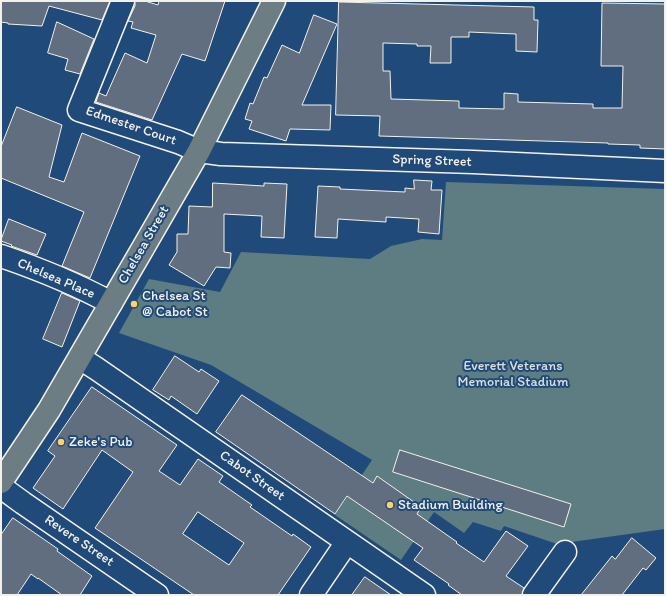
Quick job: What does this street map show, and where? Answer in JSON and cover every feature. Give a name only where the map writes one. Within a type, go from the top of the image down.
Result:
[{"type":"main road","name":"Chelsea Street","points":[[1,482],[49,410],[199,151],[274,1]]},
{"type":"street","name":"Edmester Court","points":[[123,1],[79,110],[178,142],[199,151]]},
{"type":"street","name":"Spring Street","points":[[199,151],[221,154],[465,162],[665,171]]},
{"type":"street","name":"Chelsea Place","points":[[1,256],[36,269],[111,302]]},
{"type":"street","name":"Cabot Street","points":[[80,358],[424,595]]},
{"type":"street","name":"Revere Street","points":[[1,486],[23,503],[158,595]]},
{"type":"street","points":[[311,595],[347,542]]},
{"type":"street","points":[[534,595],[565,552]]},
{"type":"green space","name":"Everett Veterans Memorial Stadium","points":[[446,182],[665,189],[665,529],[557,544],[504,526],[501,531],[473,522],[464,533],[434,512],[401,560],[335,515],[372,460],[211,365],[119,333],[149,279],[220,292],[241,252],[370,259],[391,246],[422,239],[442,240]]},
{"type":"building","points":[[1,1],[110,1],[102,20],[49,6],[42,26],[8,24],[1,22]]},
{"type":"building","points":[[135,1],[145,1],[158,5],[159,1],[225,1],[205,61],[182,54],[152,120],[96,102],[99,93],[106,96],[125,53],[147,63],[156,35],[131,28],[133,22],[128,21],[135,6]]},
{"type":"building","points":[[339,2],[534,7],[534,20],[538,20],[537,52],[516,51],[516,34],[469,32],[469,37],[451,37],[451,63],[430,63],[431,46],[383,43],[383,71],[390,71],[391,99],[459,101],[459,108],[504,109],[504,93],[518,94],[518,102],[593,104],[593,108],[622,108],[623,66],[601,66],[602,3],[665,4],[665,149],[640,148],[640,145],[608,143],[379,136],[380,116],[336,115]]},
{"type":"building","points":[[314,15],[337,24],[302,105],[331,105],[330,130],[290,129],[286,141],[249,129],[252,121],[245,119],[250,103],[253,104],[264,77],[267,78],[282,45],[299,53]]},
{"type":"building","points":[[57,22],[94,39],[80,74],[65,70],[68,59],[48,53]]},
{"type":"building","points":[[17,107],[62,125],[49,177],[64,182],[82,133],[140,156],[90,278],[62,266],[84,212],[1,178],[1,147]]},
{"type":"building","points":[[414,180],[432,181],[431,190],[442,190],[439,234],[418,232],[419,219],[386,217],[386,222],[338,219],[337,238],[315,237],[318,186],[340,187],[340,189],[405,192],[405,188],[414,189]]},
{"type":"building","points":[[213,183],[264,186],[264,183],[287,184],[284,238],[261,237],[262,216],[224,214],[224,252],[231,253],[230,268],[216,267],[204,286],[169,265],[177,252],[177,234],[188,234],[189,206],[212,207]]},
{"type":"building","points":[[9,219],[46,234],[37,255],[1,241]]},
{"type":"building","points":[[62,293],[80,301],[62,347],[43,339]]},
{"type":"building","points":[[175,356],[199,372],[201,369],[219,381],[197,414],[171,396],[169,400],[153,390]]},
{"type":"building","points":[[92,387],[177,445],[159,471],[180,485],[198,459],[223,476],[219,482],[252,505],[250,507],[292,536],[293,534],[311,547],[278,595],[194,595],[95,528],[133,472],[102,450],[63,509],[33,488],[55,456],[48,451]],"holes":[[[198,512],[244,543],[229,565],[183,534]]]},
{"type":"building","points":[[242,395],[373,483],[377,476],[421,507],[417,514],[484,562],[506,531],[528,546],[506,576],[524,588],[522,595],[462,595],[448,585],[449,584],[414,560],[423,548],[347,496],[335,514],[216,432]]},
{"type":"building","points":[[400,450],[571,504],[564,527],[393,472]]},
{"type":"building","points":[[13,518],[58,549],[57,551],[92,576],[80,595],[62,595],[31,574],[17,595],[1,595],[1,535]]},
{"type":"building","points":[[632,538],[656,558],[646,570],[643,568],[622,595],[581,595],[612,556],[615,559]]},
{"type":"building","points":[[365,577],[391,595],[352,595]]},
{"type":"place","name":"Chelsea St @ Cabot St","points":[[134,304]]},
{"type":"place","name":"Zeke's Pub","points":[[61,442]]},
{"type":"place","name":"Stadium Building","points":[[390,505]]}]
